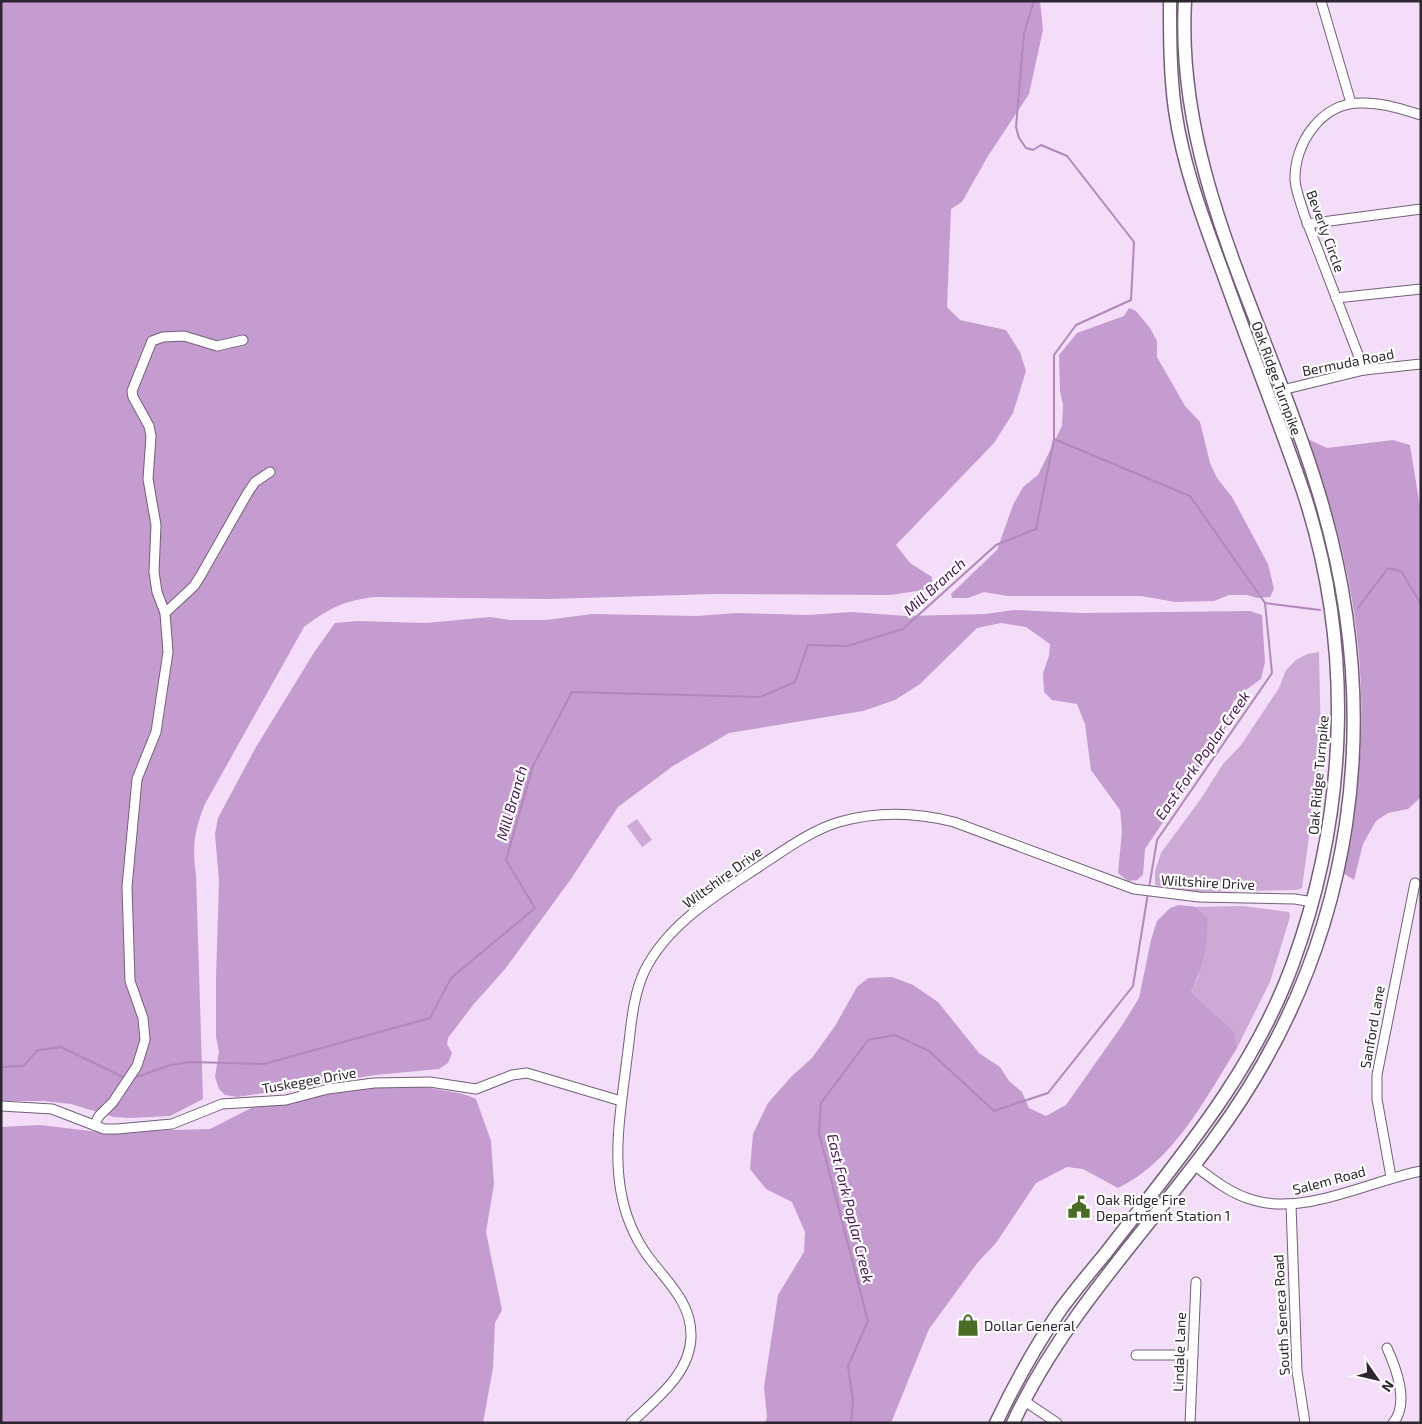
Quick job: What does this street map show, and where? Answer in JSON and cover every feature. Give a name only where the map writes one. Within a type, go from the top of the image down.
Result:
[{"type":"highway","name":"Oak Ridge Turnpike","points":[[996,1423],[1010,1393],[1037,1345],[1062,1307],[1182,1156],[1232,1086],[1264,1027],[1292,965],[1313,902],[1327,845],[1338,748],[1339,700],[1335,638],[1322,560],[1304,493],[1193,193],[1175,110],[1170,52],[1170,1]]},
{"type":"highway","name":"Oak Ridge Turnpike","points":[[1013,1423],[1023,1400],[1068,1326],[1194,1165],[1238,1104],[1276,1040],[1304,978],[1328,906],[1341,858],[1353,750],[1353,668],[1344,591],[1321,499],[1229,247],[1202,165],[1192,119],[1186,69],[1185,1]]},
{"type":"highway","points":[[1267,394],[1282,390]]},
{"type":"highway","points":[[1338,748],[1353,750]]},
{"type":"highway","points":[[1313,902],[1328,906]]},
{"type":"highway","points":[[1182,1156],[1194,1165]]},
{"type":"highway","points":[[1122,1231],[1134,1240]]},
{"type":"highway","points":[[1010,1393],[1023,1400]]},
{"type":"street","points":[[1321,1],[1351,103]]},
{"type":"street","name":"Beverly Circle","points":[[1364,370],[1308,224],[1295,181],[1300,146],[1320,120],[1334,110],[1351,103],[1369,103],[1393,107],[1421,115]]},
{"type":"street","points":[[1308,224],[1421,209]]},
{"type":"street","points":[[1336,298],[1421,288]]},
{"type":"street","points":[[94,1125],[99,1116],[109,1107],[120,1092],[137,1066],[146,1029],[130,981],[127,887],[137,779],[156,732],[168,652],[165,613],[157,592],[154,572],[156,525],[148,479],[151,436],[149,426],[133,397],[132,391],[152,341],[159,338],[184,336],[211,346],[226,345],[243,340]]},
{"type":"street","name":"Bermuda Road","points":[[1282,390],[1364,370],[1421,364]]},
{"type":"street","points":[[165,613],[194,586],[247,494],[256,482],[270,472]]},
{"type":"street","name":"Wiltshire Drive","points":[[631,1423],[670,1386],[681,1371],[690,1347],[691,1329],[681,1298],[647,1255],[631,1230],[625,1214],[620,1189],[621,1101],[636,996],[644,972],[658,949],[682,923],[711,900],[778,854],[825,827],[874,815],[925,816],[954,822],[1138,890],[1199,898],[1295,899],[1313,902]]},
{"type":"street","name":"Sanford Lane","points":[[1391,1177],[1377,1098],[1377,1075],[1414,883]]},
{"type":"street","name":"Tuskegee Drive","points":[[1,1106],[52,1109],[104,1129],[160,1126],[180,1122],[222,1104],[286,1100],[328,1090],[374,1083],[430,1082],[476,1089],[512,1075],[527,1073],[621,1101]]},
{"type":"street","name":"Salem Road","points":[[1194,1165],[1239,1195],[1258,1202],[1291,1205],[1330,1196],[1391,1177],[1421,1171]]},
{"type":"street","name":"South Seneca Road","points":[[1291,1205],[1297,1371],[1305,1423]]},
{"type":"street","name":"Lindale Lane","points":[[1190,1423],[1196,1282]]},
{"type":"street","points":[[1387,1348],[1394,1365],[1399,1391],[1400,1407],[1393,1423]]},
{"type":"street","points":[[1136,1356],[1193,1356]]},
{"type":"street","points":[[1023,1400],[1057,1423]]},
{"type":"shaded area","points":[[1,1],[1040,1],[1043,30],[1029,94],[988,156],[962,202],[951,209],[947,307],[960,320],[1006,330],[1020,352],[1026,371],[1013,413],[994,443],[896,545],[910,563],[932,577],[932,585],[924,590],[890,595],[715,594],[548,599],[374,597],[337,606],[313,620],[304,627],[205,804],[198,823],[194,856],[203,1099],[170,1116],[114,1117],[71,1104],[43,1101],[1,1101]]},
{"type":"shaded area","points":[[1129,308],[1136,311],[1150,328],[1157,341],[1157,357],[1185,406],[1200,422],[1210,463],[1217,478],[1232,497],[1268,564],[1274,589],[1270,597],[1257,598],[1247,595],[1229,595],[1214,601],[1175,602],[1141,596],[1007,596],[984,592],[968,598],[952,598],[951,594],[997,550],[1013,505],[1023,487],[1038,475],[1062,426],[1063,405],[1060,391],[1059,355],[1077,333],[1124,316]]},
{"type":"shaded area","points":[[1308,439],[1327,448],[1393,440],[1410,445],[1421,513],[1421,797],[1408,809],[1388,813],[1376,821],[1363,844],[1354,880],[1343,873],[1351,839],[1358,782],[1361,737],[1359,650],[1345,566],[1335,524]]},
{"type":"shaded area","points":[[1014,610],[1080,613],[1250,611],[1262,615],[1265,662],[1261,679],[1239,695],[1233,702],[1225,730],[1145,849],[1143,875],[1137,880],[1128,881],[1118,873],[1122,831],[1120,810],[1091,770],[1085,724],[1077,704],[1052,700],[1044,692],[1043,673],[1049,656],[1050,644],[1026,627],[1001,623],[977,628],[920,684],[895,700],[863,711],[729,733],[673,766],[618,807],[571,879],[505,969],[473,1005],[448,1038],[447,1044],[452,1053],[448,1063],[439,1069],[375,1075],[238,1097],[225,1095],[219,1089],[215,1077],[219,1051],[216,1037],[216,978],[219,881],[215,834],[218,818],[256,747],[315,651],[335,623],[357,621],[426,623],[490,617],[510,620],[546,620],[592,614],[697,616],[736,613],[807,615],[852,612],[906,616],[985,614]]},
{"type":"shaded area","points":[[1319,652],[1321,749],[1302,888],[1296,890],[1185,892],[1155,885],[1155,871],[1161,853],[1200,800],[1223,764],[1241,745],[1279,688],[1286,670],[1296,660],[1307,654]]},
{"type":"shaded area","points":[[637,819],[652,840],[642,847],[627,826]]},
{"type":"shaded area","points":[[1179,905],[1196,907],[1207,917],[1207,937],[1204,956],[1191,992],[1234,1031],[1237,1048],[1200,1108],[1171,1146],[1155,1163],[1137,1177],[1118,1188],[1083,1169],[1067,1167],[1036,1183],[996,1243],[978,1262],[929,1329],[891,1423],[765,1423],[767,1417],[764,1387],[778,1295],[804,1252],[805,1232],[792,1202],[766,1189],[750,1169],[753,1134],[768,1103],[792,1076],[812,1058],[835,1026],[857,987],[868,978],[892,977],[913,985],[938,1002],[979,1053],[1000,1067],[1009,1081],[1022,1092],[1029,1108],[1046,1116],[1066,1105],[1123,1024],[1139,998],[1151,940],[1157,921],[1170,908]]},
{"type":"shaded area","points":[[1243,906],[1289,912],[1290,917],[1270,982],[1237,1048],[1234,1031],[1191,992],[1198,977],[1207,917],[1196,907]]},
{"type":"shaded area","points":[[418,1085],[462,1094],[476,1099],[491,1141],[494,1184],[486,1232],[502,1310],[495,1323],[493,1368],[483,1423],[1,1423],[1,1127],[40,1125],[99,1132],[210,1129],[257,1105],[372,1087]]},
{"type":"waterway","name":"Mill Branch","points":[[134,1078],[171,1065],[190,1062],[264,1064],[430,1018],[451,978],[535,908],[506,860],[533,766],[572,692],[760,697],[795,682],[808,645],[847,646],[903,629],[996,545],[1036,529],[1054,439],[1054,355],[1076,325],[1131,300],[1134,242],[1067,156],[1041,145],[1033,150],[1026,148],[1019,138],[1016,127],[1024,33],[1034,1]]},
{"type":"waterway","name":"East Fork Poplar Creek","points":[[1054,439],[1190,496],[1265,603],[1272,673],[1157,840],[1149,888]]},
{"type":"waterway","points":[[1358,608],[1388,568],[1401,571],[1421,604]]},
{"type":"waterway","points":[[1265,603],[1320,610]]},
{"type":"waterway","name":"East Fork Poplar Creek","points":[[851,1423],[853,1401],[848,1366],[868,1321],[819,1133],[821,1103],[868,1040],[895,1035],[929,1051],[994,1111],[1048,1093],[1133,986],[1148,893]]},
{"type":"waterway","name":"Mill Branch","points":[[1,1067],[23,1066],[38,1050],[61,1047],[125,1078]]},
{"type":"place","name":"Oak Ridge Fire Department Station 1","points":[[1079,1207]]},
{"type":"place","name":"Dollar General","points":[[968,1325]]}]
